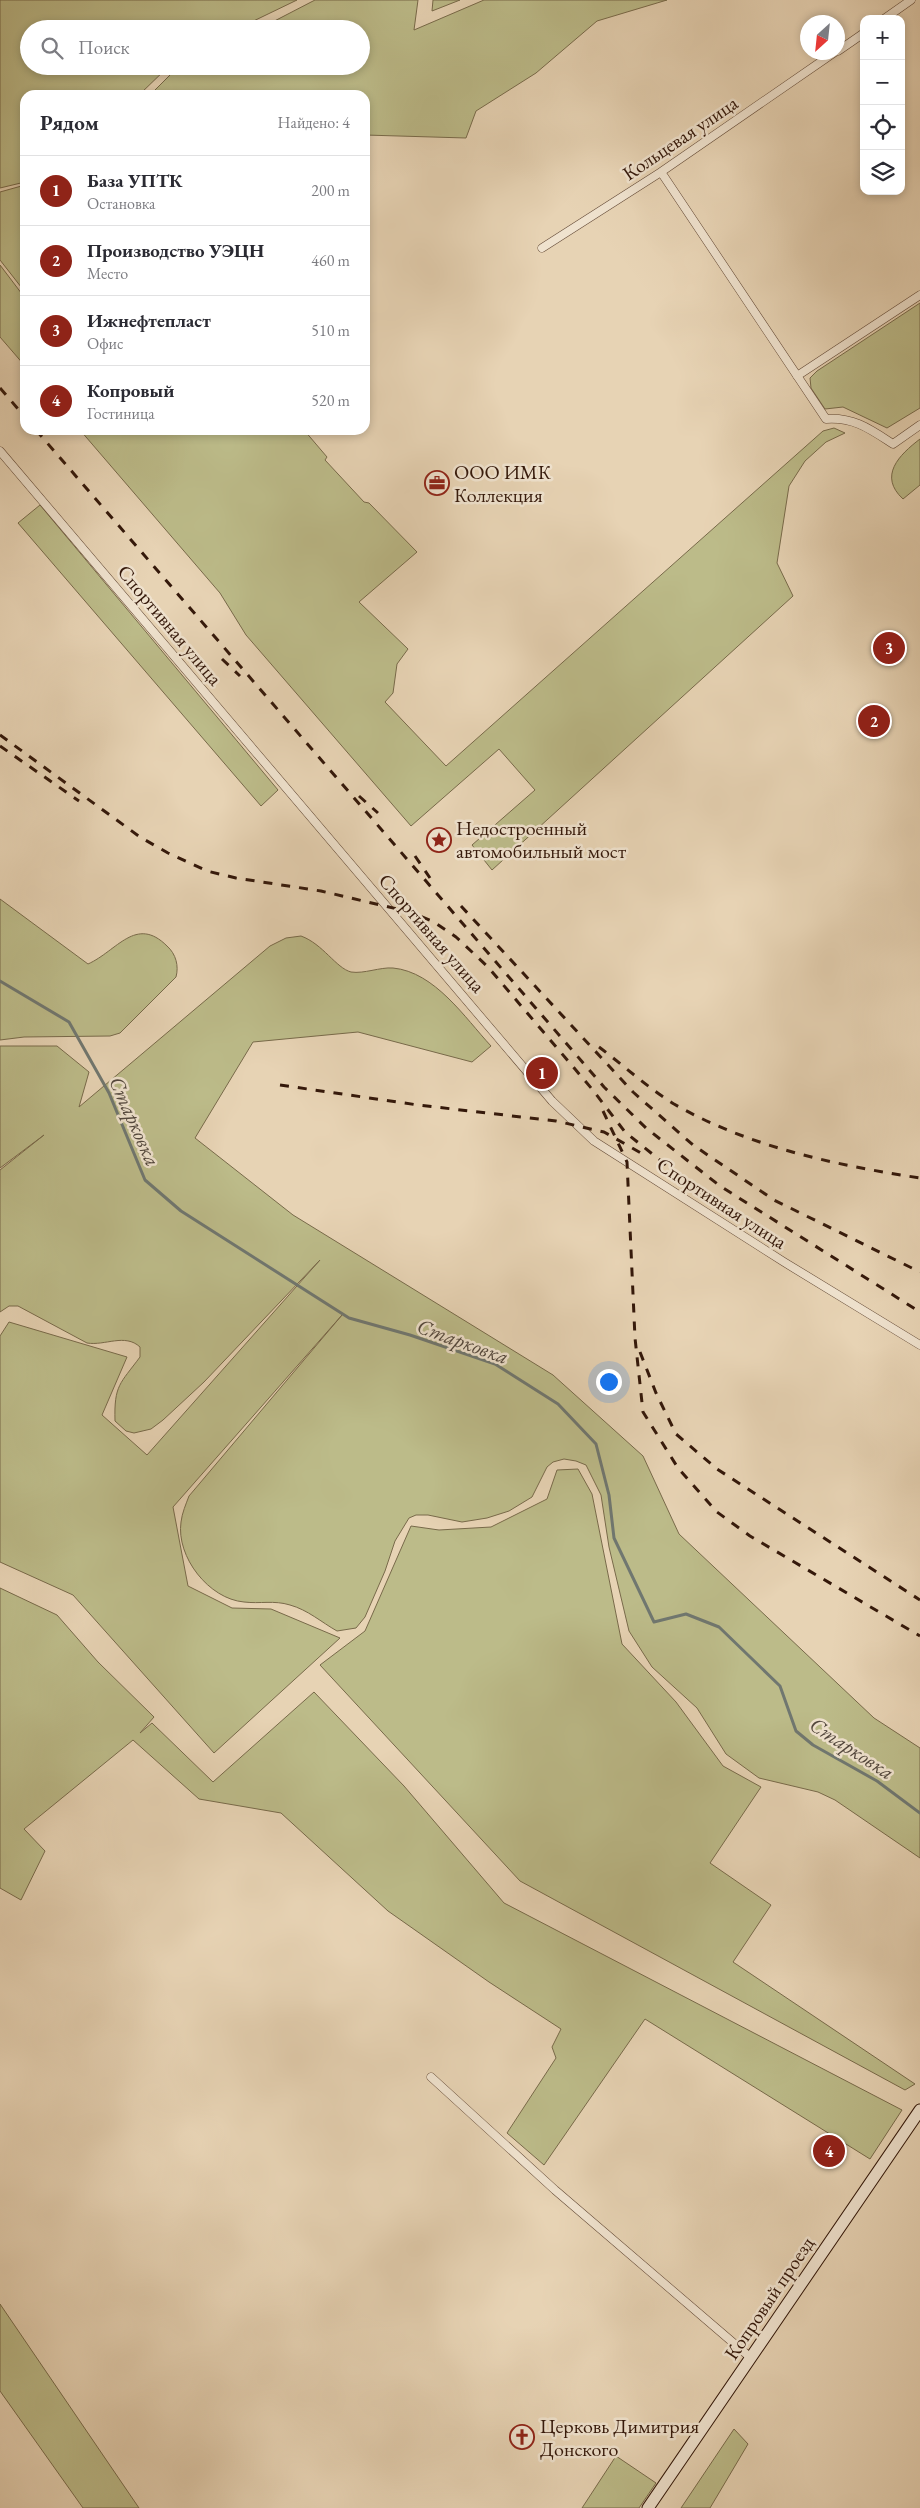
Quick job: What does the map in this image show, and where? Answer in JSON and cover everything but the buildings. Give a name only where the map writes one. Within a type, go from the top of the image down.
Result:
[{"type":"main road","name":"Копровый проезд","points":[[648,2508],[920,2110]]},
{"type":"street","points":[[890,15],[911,0]]},
{"type":"street","name":"Кольцевая улица","points":[[845,46],[860,36]]},
{"type":"street","name":"Кольцевая улица","points":[[542,248],[661,172],[824,60]]},
{"type":"street","points":[[661,172],[826,418],[844,417],[893,444],[920,425]]},
{"type":"street","points":[[797,376],[920,295]]},
{"type":"street","name":"Спортивная улица","points":[[0,451],[552,1100],[578,1127],[594,1141],[784,1262],[920,1344]]},
{"type":"street","points":[[431,2077],[555,2190],[751,2358]]},
{"type":"shaded area","points":[[0,0],[297,0],[256,20],[20,20],[20,75],[160,75],[144,90],[20,90],[20,183],[0,188]]},
{"type":"shaded area","points":[[315,0],[418,0],[414,30],[484,0],[667,0],[597,21],[536,73],[476,111],[466,138],[370,135],[370,90],[155,90],[170,75],[370,75],[370,20],[276,20]]},
{"type":"shaded area","points":[[433,0],[460,0],[432,11]]},
{"type":"shaded area","points":[[20,186],[20,286],[0,260],[0,192]]},
{"type":"shaded area","points":[[0,265],[20,291],[20,360],[0,337]]},
{"type":"shaded area","points":[[920,303],[920,408],[887,428],[843,407],[825,409],[811,388],[810,378],[817,371]]},
{"type":"shaded area","points":[[834,428],[845,433],[826,442],[805,461],[789,486],[777,563],[793,596],[492,870],[472,845],[535,790],[499,749],[411,826],[246,635],[220,593],[84,435],[308,435],[327,457],[325,460],[364,502],[369,503],[417,552],[359,602],[408,649],[397,664],[393,693],[385,702],[446,766],[823,431]]},
{"type":"shaded area","points":[[920,439],[920,485],[903,499],[892,482],[894,466],[905,452]]},
{"type":"shaded area","points":[[40,505],[278,790],[261,806],[18,523]]},
{"type":"shaded area","points":[[0,899],[88,964],[127,938],[146,934],[156,937],[175,956],[177,964],[176,977],[120,1033],[110,1036],[24,1037],[0,1040]]},
{"type":"shaded area","points":[[301,936],[316,944],[345,970],[361,972],[393,968],[408,971],[422,978],[448,998],[491,1046],[472,1062],[358,1032],[253,1042],[195,1138],[293,1215],[553,1375],[643,1456],[679,1534],[874,1718],[920,1748],[920,1858],[835,1800],[818,1792],[759,1778],[726,1754],[697,1708],[652,1667],[629,1631],[609,1547],[601,1495],[586,1465],[576,1461],[564,1459],[553,1462],[547,1467],[532,1497],[509,1511],[487,1518],[462,1522],[428,1515],[416,1515],[409,1518],[395,1541],[385,1571],[365,1617],[356,1628],[337,1631],[297,1607],[278,1603],[244,1602],[231,1599],[207,1585],[190,1562],[184,1549],[181,1535],[184,1509],[189,1496],[342,1315],[173,1507],[188,1586],[232,1608],[271,1609],[340,1638],[214,1753],[73,1595],[0,1562],[0,1336],[9,1322],[127,1357],[102,1415],[147,1455],[320,1260],[204,1382],[163,1420],[151,1429],[134,1433],[126,1431],[115,1421],[117,1392],[123,1380],[140,1357],[140,1347],[134,1343],[121,1340],[87,1343],[18,1306],[9,1306],[0,1312],[0,1170],[44,1135],[0,1168],[0,1046],[57,1046],[89,1072],[79,1107],[270,946],[286,938]]},
{"type":"shaded area","points":[[578,1469],[592,1494],[622,1644],[676,1702],[723,1766],[761,1787],[710,1863],[771,1905],[733,1962],[915,2084],[905,2090],[520,1881],[320,1665],[365,1631],[411,1526],[439,1530],[491,1527],[547,1499],[557,1470]]},
{"type":"shaded area","points":[[0,1588],[57,1615],[98,1662],[154,1717],[140,1733],[152,1723],[213,1782],[314,1692],[404,1786],[504,1903],[902,2110],[870,2159],[645,2019],[544,2165],[507,2133],[556,2058],[552,2047],[561,2029],[489,1982],[388,1911],[281,1813],[199,1799],[133,1740],[24,1829],[45,1851],[21,1900],[0,1888]]},
{"type":"shaded area","points":[[0,2304],[139,2508],[83,2508],[0,2391]]},
{"type":"shaded area","points":[[734,2429],[748,2444],[710,2508],[681,2508]]},
{"type":"shaded area","points":[[616,2456],[656,2483],[639,2508],[582,2508]]},
{"type":"waterway","name":"Старковка","points":[[0,981],[69,1022],[109,1093],[145,1180],[181,1211],[349,1318],[410,1335],[495,1364],[558,1404],[596,1444],[609,1495],[614,1538],[654,1622],[686,1614],[719,1627],[780,1686],[796,1731],[813,1745],[877,1781],[920,1813]]},
{"type":"railway","points":[[0,388],[20,411]]},
{"type":"railway","points":[[40,435],[604,1087],[646,1128],[720,1186],[920,1312]]},
{"type":"railway","points":[[222,659],[240,676]]},
{"type":"railway","points":[[0,735],[140,837],[168,853],[207,871],[236,878],[321,891],[410,912],[434,922],[456,937],[488,967],[592,1089],[625,1132],[737,1222]]},
{"type":"railway","points":[[0,746],[79,801]]},
{"type":"railway","points":[[359,796],[378,813]]},
{"type":"railway","points":[[415,856],[430,878]]},
{"type":"railway","points":[[461,906],[633,1092],[693,1145],[774,1200],[920,1272]]},
{"type":"railway","points":[[599,1047],[664,1098],[732,1132],[762,1143],[825,1160],[920,1178]]},
{"type":"railway","points":[[280,1085],[418,1105],[556,1121],[604,1132],[641,1153]]},
{"type":"railway","points":[[603,1111],[627,1162],[635,1338],[643,1412],[678,1468],[717,1512],[750,1536],[920,1636]]},
{"type":"railway","points":[[640,1352],[656,1393],[676,1434],[717,1469],[920,1600]]},
{"type":"place","name":"ООО ИМК Коллекция","points":[[437,483]]},
{"type":"place","name":"Ижнефтепласт","points":[[889,648]]},
{"type":"place","name":"Производство УЭЦН","points":[[874,721]]},
{"type":"place","name":"Недостроенный автомобильный мост","points":[[439,840]]},
{"type":"place","name":"База УПТК","points":[[542,1073]]},
{"type":"place","name":"Копровый","points":[[829,2151]]},
{"type":"place","name":"Церковь Димитрия Донского","points":[[522,2437]]}]
